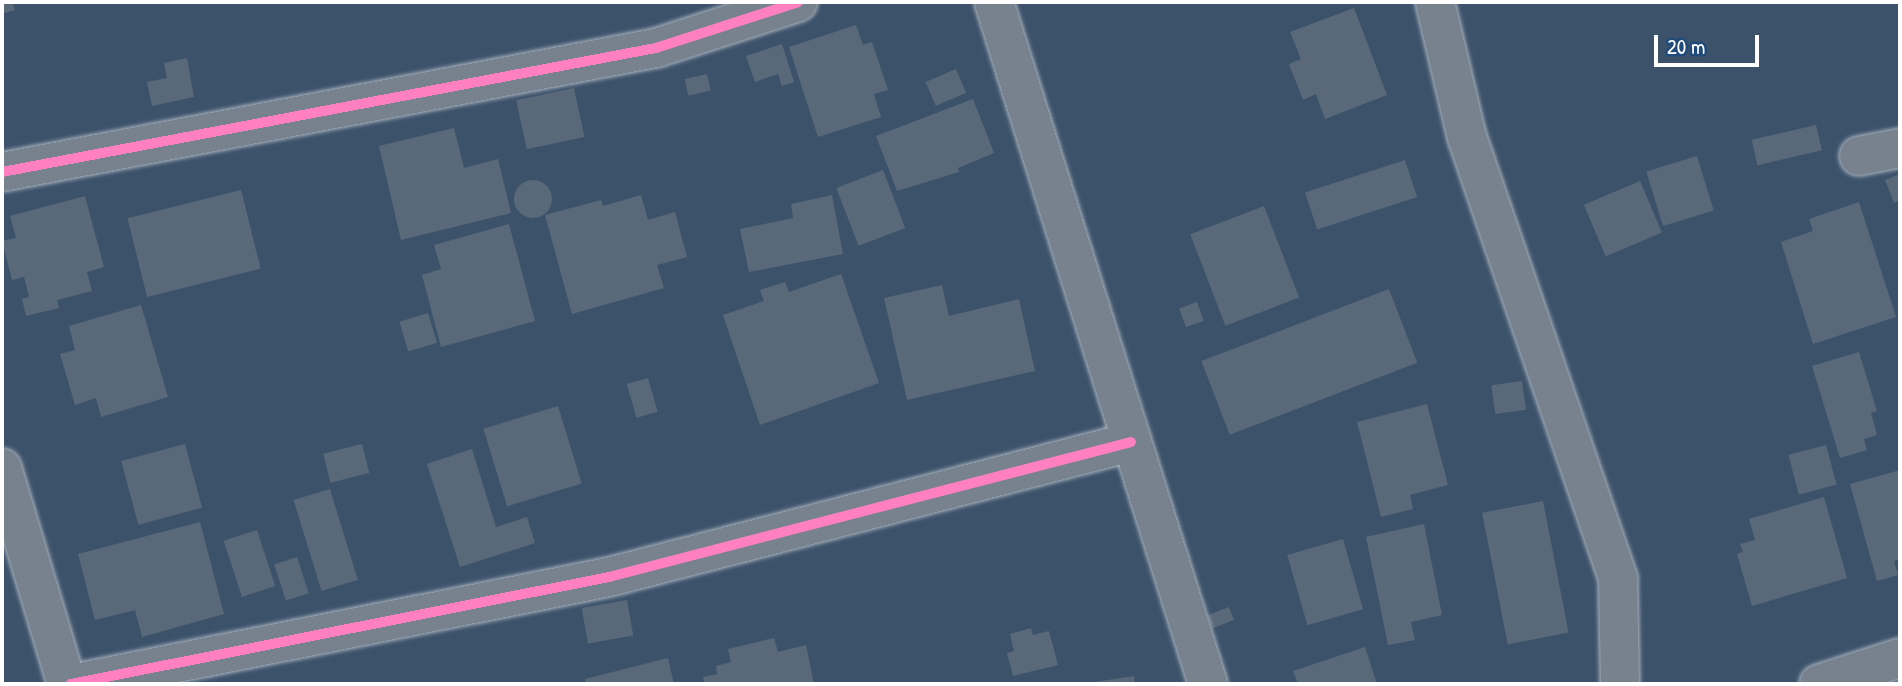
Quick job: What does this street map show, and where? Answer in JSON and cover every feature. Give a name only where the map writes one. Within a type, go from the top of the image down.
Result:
[{"type":"street","points":[[2,172],[656,48],[798,2]]},
{"type":"street","points":[[994,2],[1208,684]]},
{"type":"street","points":[[1435,2],[1467,137],[1618,579],[1620,684]]},
{"type":"street","points":[[1859,156],[1900,148]]},
{"type":"street","points":[[2,468],[69,684],[609,577],[1131,442]]},
{"type":"street","points":[[1819,684],[1900,658]]},
{"type":"building","points":[[2,2],[12,2],[15,10],[2,14]]},
{"type":"building","points":[[1354,8],[1387,95],[1325,119],[1316,94],[1303,100],[1289,64],[1301,59],[1290,32]]},
{"type":"building","points":[[856,25],[863,45],[872,42],[888,90],[874,94],[881,117],[818,137],[789,47]]},
{"type":"building","points":[[782,44],[794,82],[782,86],[778,74],[755,82],[746,56]]},
{"type":"building","points":[[187,58],[194,97],[152,106],[147,82],[167,78],[164,63]]},
{"type":"building","points":[[956,69],[966,93],[936,106],[926,82]]},
{"type":"building","points":[[707,74],[711,91],[688,96],[685,79]]},
{"type":"building","points":[[574,88],[584,137],[527,149],[516,100]]},
{"type":"building","points":[[973,99],[994,153],[958,168],[959,172],[897,191],[876,136]]},
{"type":"building","points":[[1816,125],[1822,150],[1758,165],[1752,140]]},
{"type":"building","points":[[454,128],[464,168],[498,159],[511,213],[401,240],[379,146]]},
{"type":"building","points":[[1697,156],[1714,211],[1663,226],[1646,171]]},
{"type":"building","points":[[1405,160],[1417,197],[1317,230],[1305,192]]},
{"type":"building","points":[[883,170],[905,228],[859,246],[836,188]]},
{"type":"building","points":[[1900,174],[1900,200],[1894,203],[1885,180]]},
{"type":"building","points":[[533,180],[547,185],[552,199],[547,213],[533,218],[519,213],[514,199],[519,185]]},
{"type":"building","points":[[1640,181],[1662,233],[1606,256],[1584,205]]},
{"type":"building","points":[[241,190],[261,269],[147,297],[127,218]]},
{"type":"building","points":[[641,195],[648,220],[675,212],[687,257],[657,265],[664,288],[572,314],[545,215],[601,200],[603,206]]},
{"type":"building","points":[[832,195],[843,254],[749,272],[740,229],[793,218],[791,204]]},
{"type":"building","points":[[85,196],[104,267],[87,272],[92,291],[57,300],[59,308],[26,316],[22,299],[29,297],[24,277],[12,280],[2,241],[16,238],[10,216]]},
{"type":"building","points":[[1859,202],[1896,317],[1813,344],[1781,242],[1813,231],[1809,219]]},
{"type":"building","points":[[1264,206],[1299,297],[1225,326],[1190,234]]},
{"type":"building","points":[[509,224],[535,321],[441,347],[422,275],[441,269],[434,245]]},
{"type":"building","points":[[841,274],[879,383],[760,425],[723,315],[764,301],[760,290],[785,282],[789,292]]},
{"type":"building","points":[[942,285],[949,316],[1019,299],[1035,371],[907,400],[884,298]]},
{"type":"building","points":[[1389,289],[1417,363],[1230,435],[1201,361]]},
{"type":"building","points":[[1197,302],[1204,321],[1186,327],[1179,308]]},
{"type":"building","points":[[141,305],[168,397],[101,417],[96,398],[75,405],[60,354],[75,350],[69,326]]},
{"type":"building","points":[[428,313],[437,343],[408,351],[399,322]]},
{"type":"building","points":[[1859,352],[1877,411],[1871,413],[1877,435],[1864,439],[1867,450],[1840,458],[1812,366]]},
{"type":"building","points":[[648,378],[658,412],[636,418],[627,384]]},
{"type":"building","points":[[1522,381],[1526,410],[1495,414],[1491,385]]},
{"type":"building","points":[[1427,404],[1448,485],[1410,495],[1413,509],[1381,517],[1357,422]]},
{"type":"building","points":[[558,406],[582,483],[507,506],[483,429]]},
{"type":"building","points":[[185,444],[202,508],[138,525],[121,461]]},
{"type":"building","points":[[362,444],[369,473],[330,483],[323,454]]},
{"type":"building","points":[[1826,445],[1837,485],[1799,495],[1788,455]]},
{"type":"building","points":[[472,449],[496,527],[527,517],[535,543],[460,567],[427,464]]},
{"type":"building","points":[[1900,470],[1900,559],[1894,561],[1898,575],[1877,581],[1850,484]]},
{"type":"building","points":[[330,489],[358,580],[321,591],[294,500]]},
{"type":"building","points":[[1824,497],[1847,578],[1752,606],[1737,554],[1743,552],[1740,544],[1755,540],[1749,519]]},
{"type":"building","points":[[1543,501],[1569,633],[1508,644],[1482,513]]},
{"type":"building","points":[[200,522],[224,614],[142,637],[135,610],[95,620],[78,554]]},
{"type":"building","points":[[1424,524],[1442,615],[1411,622],[1415,640],[1388,645],[1366,537]]},
{"type":"building","points":[[257,530],[275,586],[242,597],[224,541]]},
{"type":"building","points":[[1343,539],[1363,609],[1307,625],[1287,555]]},
{"type":"building","points":[[297,557],[309,593],[286,601],[274,564]]},
{"type":"building","points":[[627,600],[633,635],[588,643],[582,608]]},
{"type":"building","points":[[1229,607],[1234,620],[1213,628],[1208,615]]},
{"type":"building","points":[[1031,628],[1033,635],[1049,631],[1058,665],[1013,676],[1007,653],[1014,651],[1010,634]]},
{"type":"building","points":[[774,638],[778,652],[806,645],[814,684],[705,684],[703,677],[717,674],[716,666],[731,662],[728,649]]},
{"type":"building","points":[[1365,647],[1377,684],[1298,684],[1293,671]]},
{"type":"building","points":[[668,658],[674,684],[586,684],[585,679]]},
{"type":"building","points":[[1134,676],[1135,684],[1088,684],[1088,683]]},
{"type":"cycle path","points":[[2,172],[656,48],[798,2]]},
{"type":"cycle path","points":[[71,684],[609,577],[1131,442]]}]
